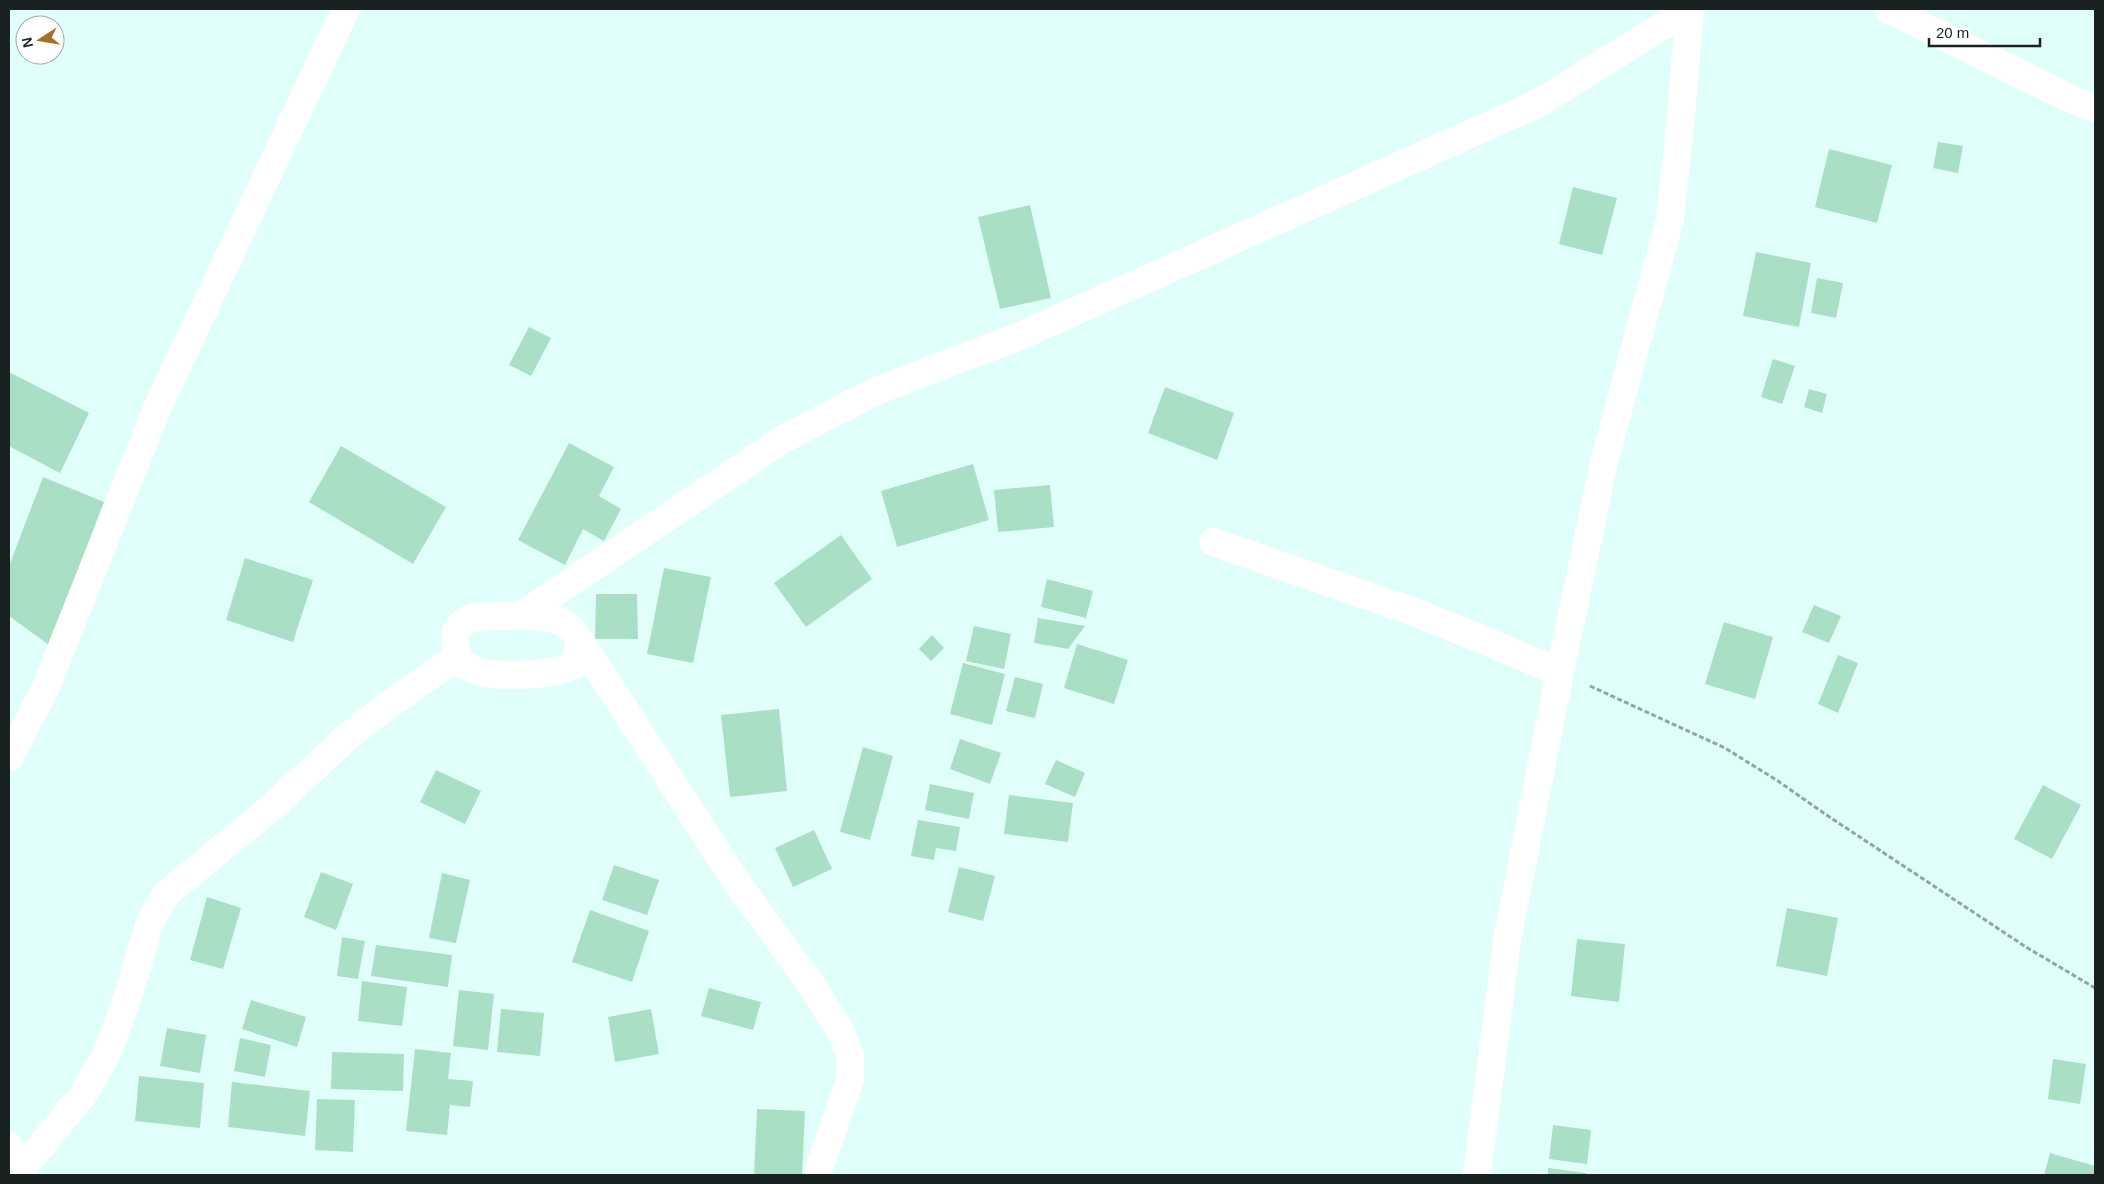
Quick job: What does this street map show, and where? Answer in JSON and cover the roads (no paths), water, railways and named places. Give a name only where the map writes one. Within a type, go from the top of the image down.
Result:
[{"type":"street","points":[[9,758],[46,687],[159,404],[346,9]]},
{"type":"street","points":[[522,615],[786,438],[868,395],[1020,336],[1537,104],[1690,9]]},
{"type":"street","points":[[1477,1175],[1507,940],[1560,672],[1604,462],[1670,219],[1690,9]]},
{"type":"street","points":[[1888,9],[2095,108]]},
{"type":"street","points":[[1213,542],[1420,614],[1560,672]]},
{"type":"street","points":[[577,636],[579,652],[574,665],[564,670],[544,674],[509,675],[480,671],[465,665],[458,656],[455,642],[456,630],[466,621],[480,617],[522,615],[548,617],[566,623],[577,636],[732,875],[811,984],[842,1032],[850,1055],[850,1080],[821,1163],[819,1175]]},
{"type":"street","points":[[16,1175],[83,1095],[107,1054],[129,993],[150,922],[166,894],[272,807],[346,738],[383,708],[458,656]]},
{"type":"street","points":[[9,1146],[16,1175]]}]
